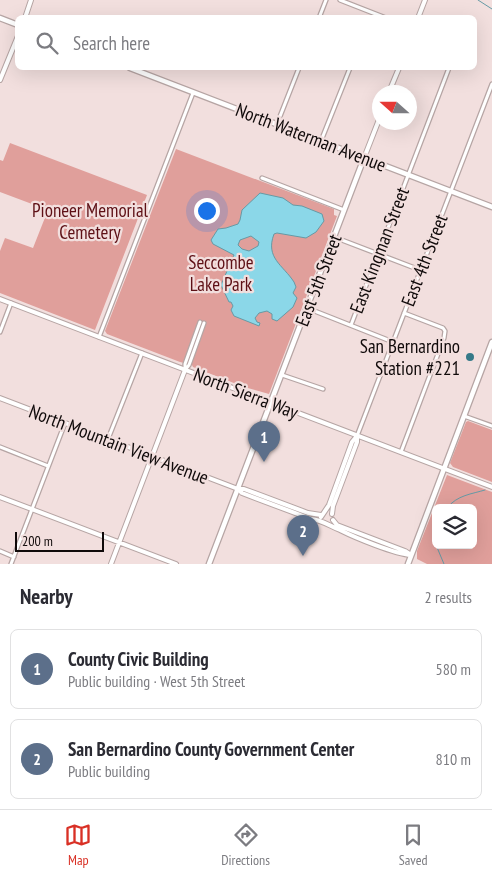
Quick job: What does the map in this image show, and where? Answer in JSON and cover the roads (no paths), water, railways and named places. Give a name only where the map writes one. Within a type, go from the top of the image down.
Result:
[{"type":"main road","points":[[0,18],[15,24]]},
{"type":"main road","name":"North Waterman Avenue","points":[[135,70],[492,206]]},
{"type":"main road","name":"East 5th Street","points":[[209,564],[364,158]]},
{"type":"main road","points":[[408,564],[492,344]]},
{"type":"street","points":[[25,15],[31,0]]},
{"type":"street","points":[[320,15],[326,0]]},
{"type":"street","points":[[340,0],[378,15]]},
{"type":"street","points":[[419,15],[425,0]]},
{"type":"street","points":[[0,80],[15,43]]},
{"type":"street","points":[[277,124],[298,70]]},
{"type":"street","points":[[321,141],[349,70]]},
{"type":"street","points":[[392,85],[397,70]]},
{"type":"street","name":"East Kingman Street","points":[[351,325],[448,70]]},
{"type":"street","name":"East 4th Street","points":[[357,436],[492,84]]},
{"type":"street","points":[[99,337],[194,92]]},
{"type":"street","points":[[364,158],[375,130]]},
{"type":"street","points":[[262,178],[344,210]]},
{"type":"street","points":[[334,237],[420,270]]},
{"type":"street","name":"North Sierra Way","points":[[0,299],[492,487]]},
{"type":"street","points":[[0,332],[11,303]]},
{"type":"street","points":[[307,308],[393,342]]},
{"type":"street","points":[[401,452],[445,331],[443,328],[404,313]]},
{"type":"street","points":[[111,564],[185,370],[189,366],[202,323]]},
{"type":"street","points":[[108,439],[142,353]]},
{"type":"street","points":[[282,375],[323,389]]},
{"type":"street","name":"North Mountain View Avenue","points":[[0,398],[238,489],[244,489],[308,514],[321,515]]},
{"type":"street","points":[[464,416],[492,426]]},
{"type":"street","points":[[11,564],[65,423]]},
{"type":"street","points":[[357,436],[352,442],[325,512],[321,515],[322,521],[338,530],[396,552],[411,555]]},
{"type":"street","points":[[357,436],[357,442],[333,506],[332,520],[337,525],[411,555]]},
{"type":"street","points":[[0,448],[48,466]]},
{"type":"street","name":"North Mountain View Avenue","points":[[238,489],[242,493],[311,519],[322,521]]},
{"type":"street","points":[[0,497],[176,564]]},
{"type":"street","points":[[325,512],[332,514]]},
{"type":"street","points":[[328,524],[332,520]]},
{"type":"street","points":[[0,551],[14,557]]},
{"type":"water","points":[[260,193],[283,198],[293,205],[302,206],[322,214],[324,221],[316,232],[306,238],[274,234],[272,242],[273,255],[294,282],[296,287],[293,293],[297,298],[293,307],[277,321],[272,319],[272,314],[267,311],[259,313],[255,318],[260,323],[259,326],[234,316],[231,310],[233,306],[221,285],[234,255],[213,244],[211,240],[218,229],[238,224],[242,210]],"holes":[[[251,236],[259,242],[258,246],[249,251],[242,249],[238,245],[240,240]]]},
{"type":"waterway","points":[[478,0],[492,9]]},
{"type":"waterway","points":[[451,504],[455,500],[485,490]]},
{"type":"waterway","points":[[438,549],[444,564]]},
{"type":"place","name":"San Bernardino Station #221","points":[[470,357]]},
{"type":"place","name":"County Civic Building","points":[[264,462]]},
{"type":"place","name":"San Bernardino County Government Center","points":[[303,556]]},
{"type":"park label","name":"Pioneer Memorial Cemetery","points":[[90,221]]},
{"type":"park label","name":"Seccombe Lake Park","points":[[221,273]]}]
